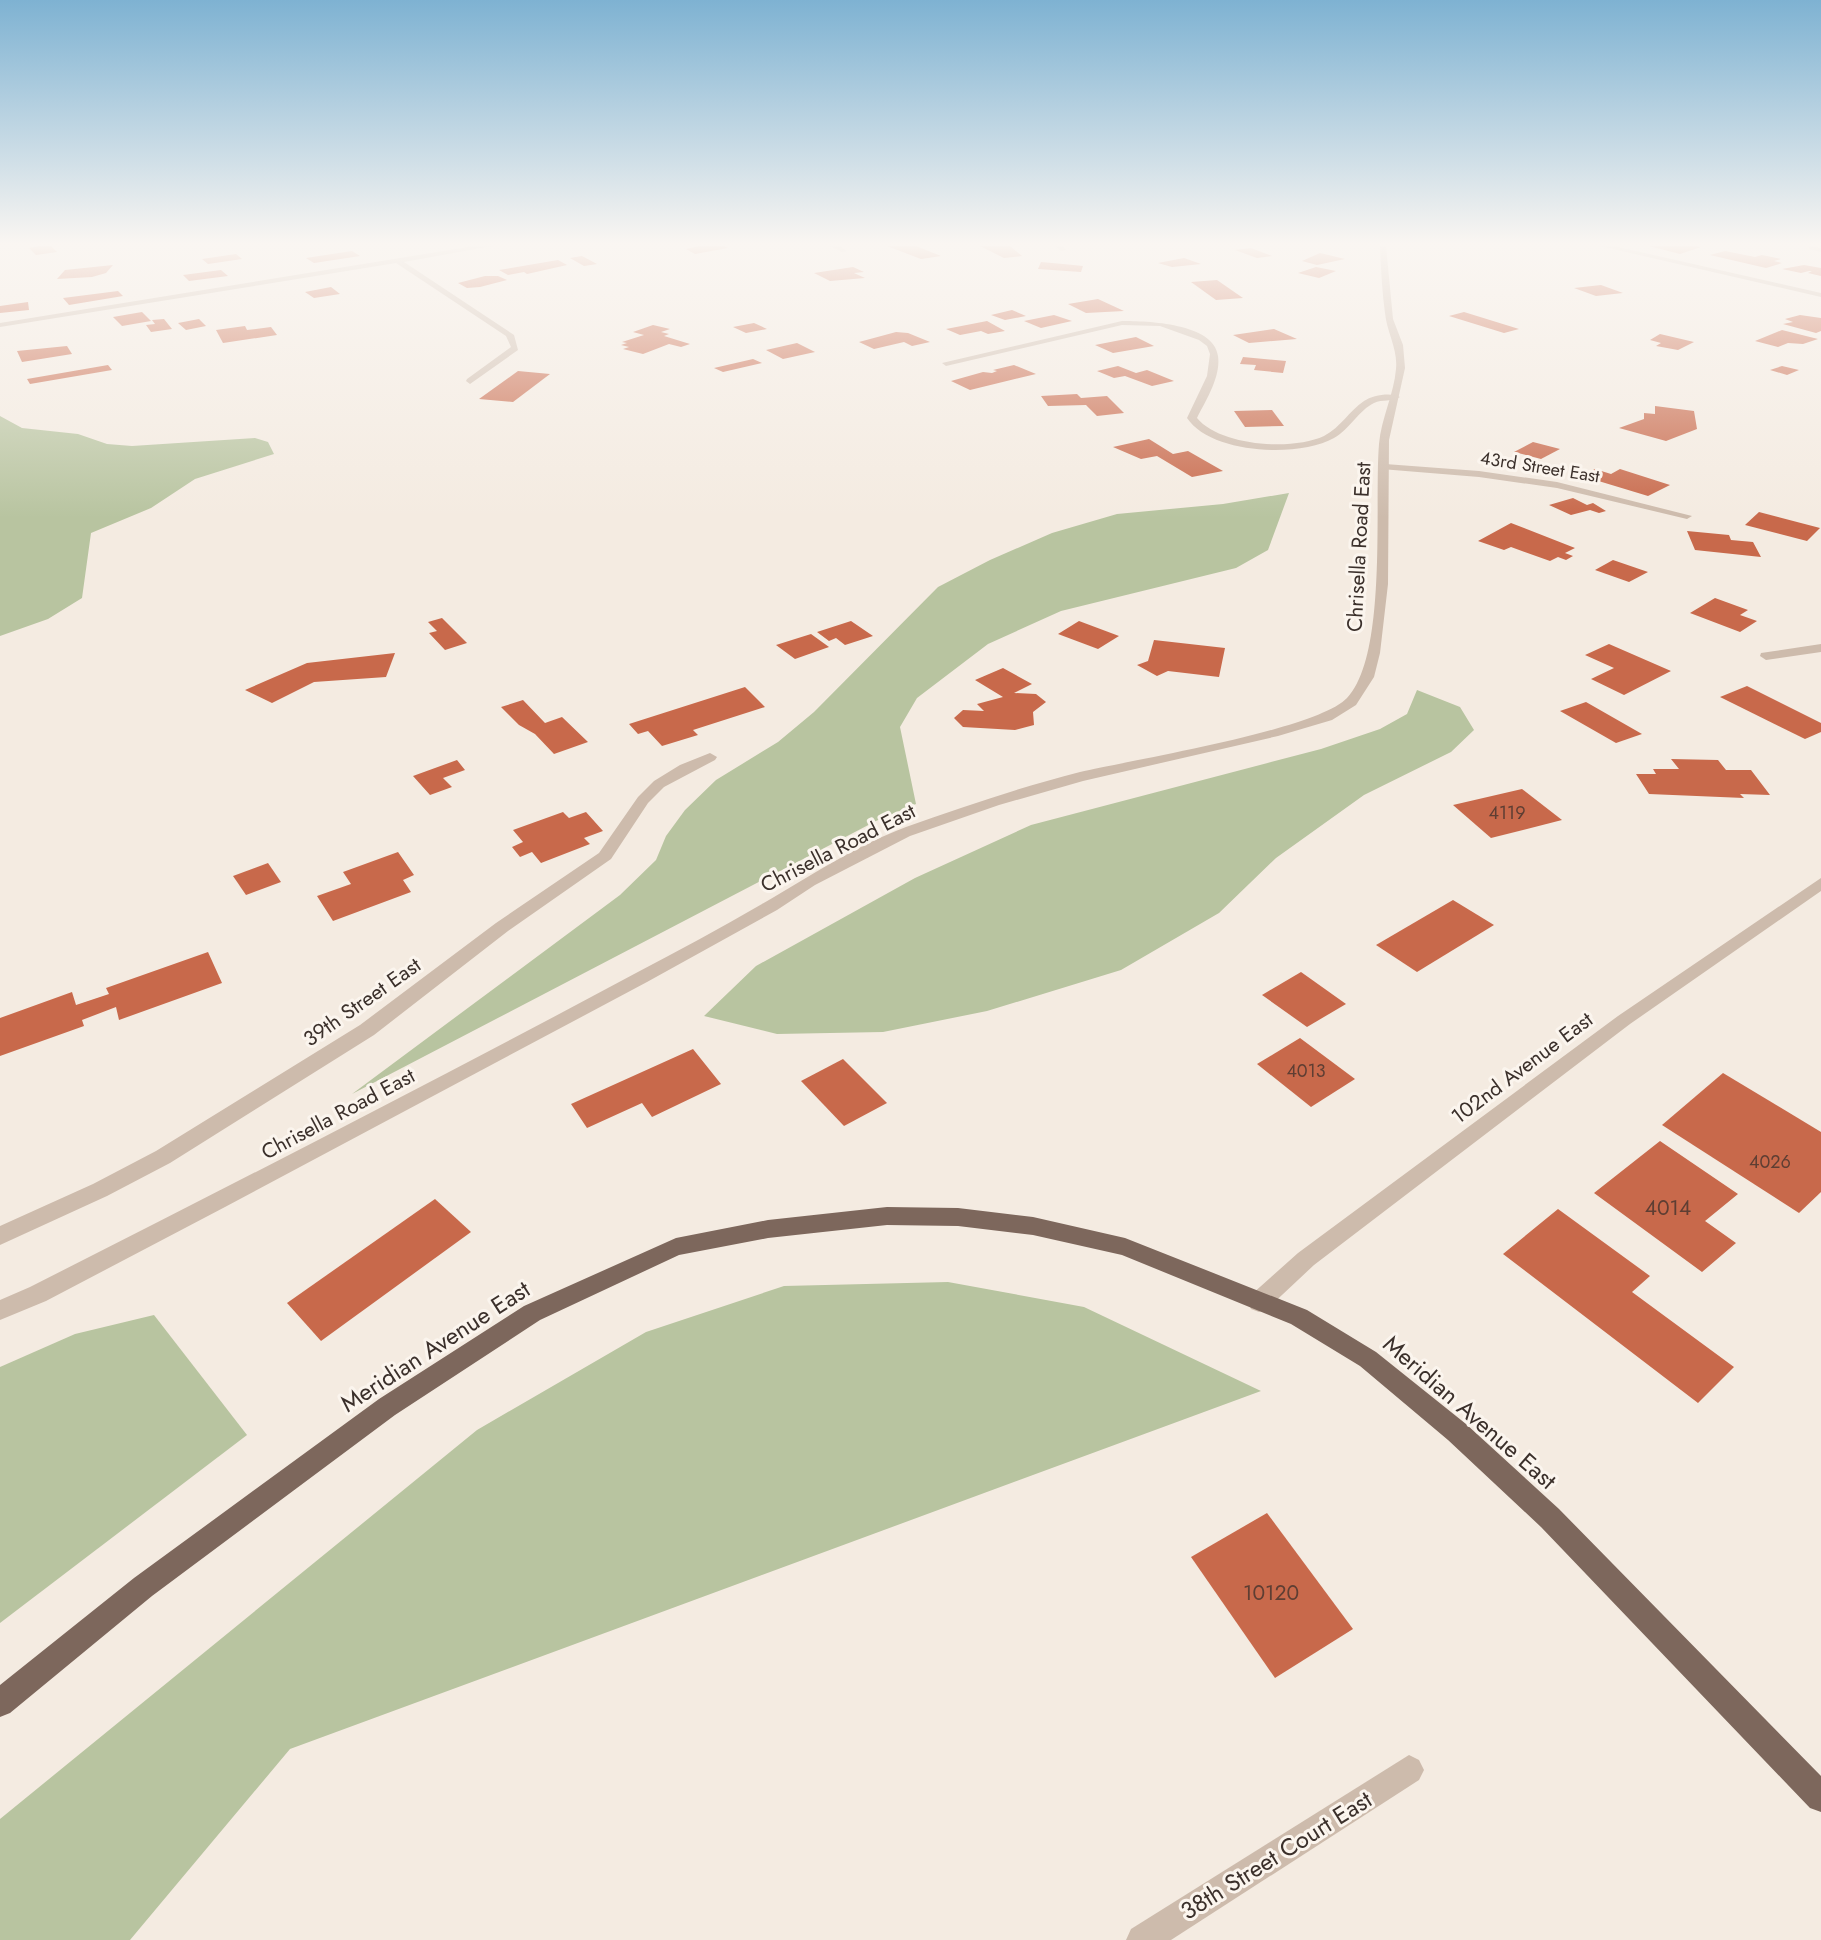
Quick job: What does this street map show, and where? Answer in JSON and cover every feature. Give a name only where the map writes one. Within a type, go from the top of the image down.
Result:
[{"type":"main road","name":"Meridian Avenue East","points":[[0,1703],[143,1587],[387,1407],[533,1313],[676,1247],[768,1229],[874,1217],[958,1216],[1033,1226],[1125,1247],[1299,1317],[1368,1359],[1457,1432],[1550,1518],[1821,1797]]},
{"type":"street","points":[[470,381],[515,348],[511,337]]},
{"type":"street","points":[[946,363],[1063,337]]},
{"type":"street","points":[[1198,337],[1208,341],[1215,352],[1212,375],[1192,418],[1199,427],[1236,441],[1276,448],[1326,438],[1351,422],[1365,401],[1379,396],[1395,397]]},
{"type":"street","name":"Chrisella Road East","points":[[0,1310],[38,1294],[278,1170],[641,978],[771,906],[809,881],[905,833],[1079,777],[1273,733],[1327,717],[1339,710],[1358,694],[1367,677],[1374,653],[1382,584],[1384,440],[1401,368],[1396,337]]},
{"type":"street","name":"43rd Street East","points":[[1385,467],[1479,474],[1557,485],[1687,516]]},
{"type":"street","points":[[1766,656],[1821,648]]},
{"type":"street","name":"39th Street East","points":[[0,1236],[100,1191],[163,1157],[367,1030],[502,927],[605,856],[628,819],[651,792],[685,768],[710,757]]},
{"type":"street","name":"102nd Avenue East","points":[[1259,1302],[1306,1259],[1624,1020],[1821,883]]},
{"type":"street","name":"38th Street Court East","points":[[1142,1940],[1409,1770]]},
{"type":"green space","points":[[0,416],[22,428],[78,434],[107,444],[132,446],[255,438],[268,442],[274,454],[195,479],[151,508],[91,533],[82,598],[48,619],[0,636]]},
{"type":"green space","points":[[1289,493],[1268,550],[1236,568],[1061,611],[988,644],[917,698],[900,727],[916,804],[876,821],[352,1094],[620,895],[656,860],[666,836],[685,810],[716,780],[778,742],[814,712],[938,587],[990,560],[1052,533],[1117,514],[1223,504]]},
{"type":"green space","points":[[1417,690],[1460,707],[1474,730],[1451,752],[1364,795],[1276,858],[1219,913],[1121,970],[987,1011],[883,1032],[777,1034],[704,1016],[756,966],[915,878],[1031,825],[1321,749],[1380,729],[1407,714]]},
{"type":"green space","points":[[948,1282],[1084,1307],[1261,1391],[290,1749],[130,1940],[0,1940],[0,1819],[477,1430],[646,1332],[784,1286]]},
{"type":"green space","points":[[154,1315],[247,1435],[0,1623],[0,1367],[75,1334]]},
{"type":"building","points":[[220,337],[267,337],[223,343]]},
{"type":"building","points":[[639,337],[666,337],[690,344],[681,347],[669,344],[643,354],[623,349],[629,347],[621,345],[627,343],[622,342]]},
{"type":"building","points":[[879,337],[917,337],[930,342],[912,346],[904,342],[874,349],[859,342]]},
{"type":"building","points":[[1136,337],[1154,346],[1113,353],[1095,345]]},
{"type":"building","points":[[1236,337],[1291,337],[1297,339],[1249,343]]},
{"type":"building","points":[[1656,337],[1671,337],[1694,342],[1678,350],[1656,346],[1661,343],[1650,340]]},
{"type":"building","points":[[1766,337],[1818,339],[1778,347],[1755,341]]},
{"type":"building","points":[[797,343],[815,352],[783,359],[766,350]]},
{"type":"building","points":[[67,346],[72,354],[22,362],[17,351]]},
{"type":"building","points":[[1243,357],[1286,361],[1283,373],[1254,370],[1256,365],[1240,364]]},
{"type":"building","points":[[753,359],[762,363],[723,372],[714,368]]},
{"type":"building","points":[[108,365],[112,370],[30,384],[27,379]]},
{"type":"building","points":[[1014,365],[1036,374],[970,390],[951,381],[983,372],[992,373],[997,371],[993,370]]},
{"type":"building","points":[[1118,366],[1136,373],[1147,370],[1174,381],[1152,386],[1125,376],[1114,378],[1097,371]]},
{"type":"building","points":[[1782,366],[1799,370],[1787,375],[1770,370]]},
{"type":"building","points":[[518,371],[550,374],[513,402],[479,399]]},
{"type":"building","points":[[1077,394],[1081,398],[1107,396],[1124,413],[1097,416],[1086,405],[1048,406],[1041,396]]},
{"type":"building","points":[[1655,406],[1694,411],[1697,429],[1666,441],[1619,428],[1644,419],[1644,413],[1655,414]]},
{"type":"building","points":[[1272,410],[1284,426],[1245,427],[1234,411]]},
{"type":"building","points":[[1149,439],[1173,454],[1188,451],[1223,471],[1192,477],[1157,456],[1141,459],[1113,447]]},
{"type":"building","points":[[1533,442],[1560,449],[1541,459],[1514,452]]},
{"type":"building","points":[[1595,469],[1611,474],[1620,469],[1670,485],[1648,496],[1582,476]]},
{"type":"building","points":[[1573,498],[1587,505],[1593,503],[1606,511],[1599,513],[1590,510],[1571,515],[1549,505]]},
{"type":"building","points":[[1759,512],[1820,528],[1807,541],[1745,525]]},
{"type":"building","points":[[1511,523],[1575,548],[1565,553],[1573,556],[1566,560],[1558,557],[1550,561],[1511,547],[1504,550],[1478,541]]},
{"type":"building","points":[[1687,531],[1729,535],[1731,540],[1753,542],[1761,557],[1695,550]]},
{"type":"building","points":[[1613,560],[1648,572],[1629,582],[1595,570]]},
{"type":"building","points":[[1715,598],[1748,610],[1740,615],[1757,621],[1740,632],[1690,613]]},
{"type":"building","points":[[442,618],[467,643],[445,650],[429,633],[437,631],[428,622]]},
{"type":"building","points":[[851,621],[873,636],[845,645],[836,638],[829,641],[817,632]]},
{"type":"building","points":[[1079,621],[1119,636],[1098,649],[1058,634]]},
{"type":"building","points":[[811,634],[829,647],[795,659],[776,645]]},
{"type":"building","points":[[1154,640],[1225,648],[1219,677],[1168,671],[1157,676],[1137,665],[1148,661]]},
{"type":"building","points":[[1609,644],[1671,671],[1624,695],[1591,679],[1614,668],[1585,655]]},
{"type":"building","points":[[395,653],[386,677],[314,682],[272,703],[245,690],[307,663]]},
{"type":"building","points":[[1003,668],[1032,684],[1014,693],[1036,694],[1046,702],[1033,712],[1034,725],[1015,730],[963,727],[954,718],[963,710],[984,711],[977,704],[1003,697],[975,680]]},
{"type":"building","points":[[1747,686],[1821,723],[1821,732],[1805,739],[1720,697]]},
{"type":"building","points":[[745,687],[765,707],[693,730],[698,735],[662,746],[648,731],[638,734],[629,724]]},
{"type":"building","points":[[523,700],[545,723],[562,717],[588,742],[554,754],[535,734],[519,725],[501,707]]},
{"type":"building","points":[[1586,702],[1642,734],[1616,743],[1560,711]]},
{"type":"building","points":[[1671,759],[1718,760],[1726,770],[1751,770],[1770,795],[1740,794],[1744,798],[1649,794],[1636,774],[1656,774],[1653,769],[1679,769]]},
{"type":"building","points":[[457,760],[465,770],[443,778],[452,787],[430,795],[413,776]]},
{"type":"building","points":[[1522,789],[1562,820],[1491,838],[1453,805]]},
{"type":"building","points":[[563,812],[569,818],[586,812],[603,831],[584,838],[590,844],[541,863],[532,852],[520,857],[512,847],[523,842],[513,830]]},
{"type":"building","points":[[398,852],[414,875],[403,880],[411,892],[333,921],[317,896],[351,884],[343,872]]},
{"type":"building","points":[[268,863],[281,882],[246,895],[233,876]]},
{"type":"building","points":[[1453,900],[1494,925],[1417,972],[1376,945]]},
{"type":"building","points":[[208,952],[222,983],[119,1020],[116,1007],[82,1020],[84,1026],[0,1056],[0,1018],[72,992],[76,1005],[109,994],[106,988]]},
{"type":"building","points":[[1301,972],[1346,1004],[1307,1027],[1262,995]]},
{"type":"building","points":[[1300,1038],[1355,1079],[1311,1107],[1257,1064]]},
{"type":"building","points":[[693,1049],[721,1084],[652,1117],[642,1103],[587,1128],[571,1104]]},
{"type":"building","points":[[843,1059],[887,1103],[844,1126],[801,1081]]},
{"type":"building","points":[[1723,1073],[1821,1132],[1821,1192],[1799,1213],[1662,1125]]},
{"type":"building","points":[[1660,1141],[1738,1194],[1705,1221],[1736,1243],[1702,1272],[1594,1193]]},
{"type":"building","points":[[435,1199],[471,1232],[321,1341],[287,1303]]},
{"type":"building","points":[[1558,1209],[1650,1276],[1632,1292],[1734,1367],[1698,1403],[1503,1254]]},
{"type":"building","points":[[1267,1513],[1353,1629],[1275,1678],[1191,1557]]}]
